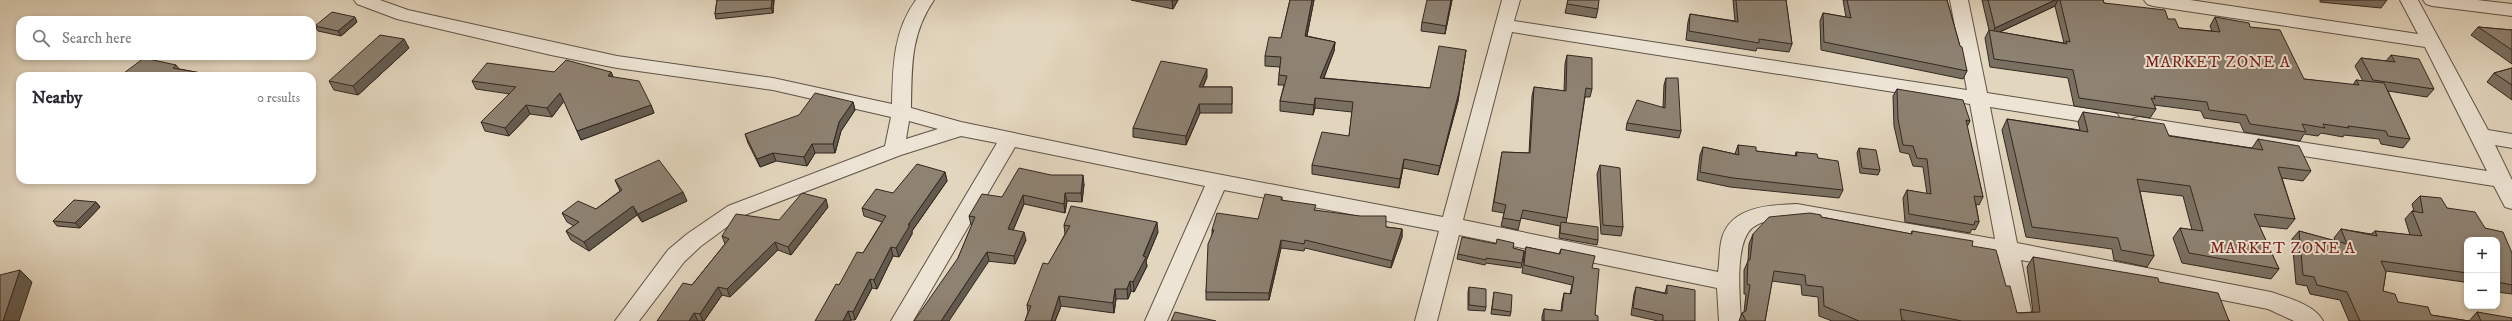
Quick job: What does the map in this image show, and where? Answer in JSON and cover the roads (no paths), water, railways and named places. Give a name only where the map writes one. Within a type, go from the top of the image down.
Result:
[{"type":"street","points":[[363,0],[403,15],[551,49],[617,62],[773,84],[900,112],[961,129],[1217,182],[1452,226],[1728,282]]},
{"type":"street","points":[[894,150],[900,112],[904,50],[912,25],[925,0]]},
{"type":"street","points":[[1426,321],[1510,0]]},
{"type":"street","points":[[1959,0],[2022,321]]},
{"type":"street","points":[[2153,0],[2430,42]]},
{"type":"street","points":[[2409,0],[2481,136],[2512,202]]},
{"type":"street","points":[[2432,0],[2512,10]]},
{"type":"street","points":[[1503,25],[2501,180]]},
{"type":"street","points":[[626,321],[676,256],[694,240],[735,211],[894,150],[961,129]]},
{"type":"street","points":[[2481,136],[2512,141]]},
{"type":"street","points":[[902,321],[1010,138]]},
{"type":"street","points":[[1156,321],[1217,182]]},
{"type":"street","points":[[1730,321],[1728,282],[1732,237],[1745,222],[1766,213],[1797,212],[2008,249],[2271,301],[2296,311],[2312,321]]},
{"type":"district","name":"MARKET ZONE A","points":[[2218,61]]},
{"type":"district","name":"MARKET ZONE A","points":[[2283,247]]}]
